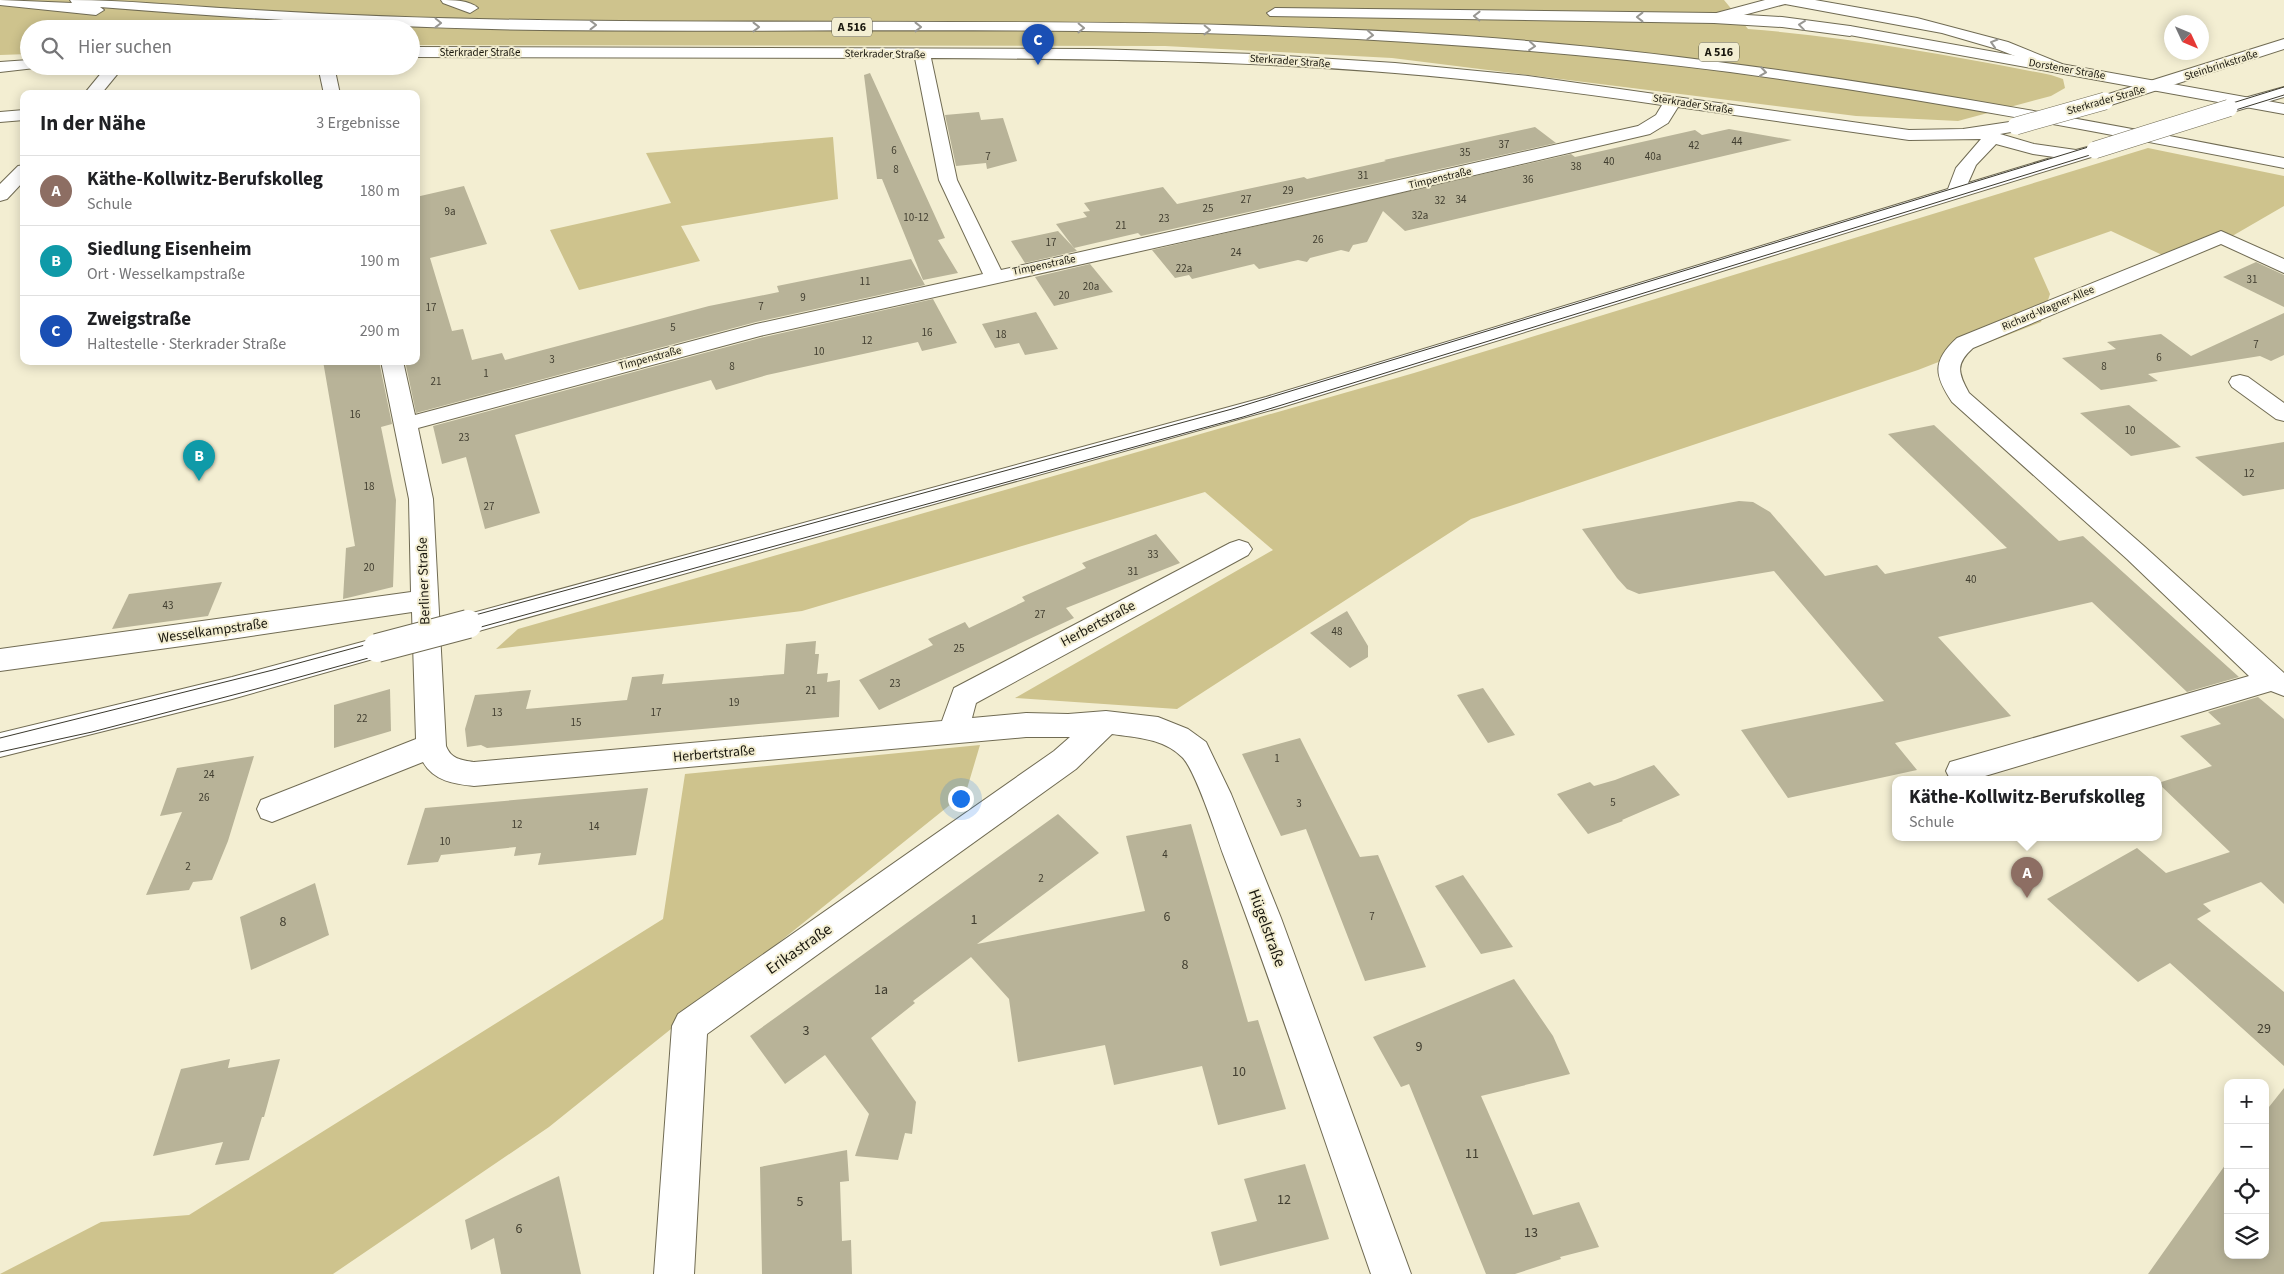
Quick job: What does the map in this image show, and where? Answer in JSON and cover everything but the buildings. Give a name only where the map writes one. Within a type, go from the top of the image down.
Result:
[{"type":"main road","name":"A 516","points":[[77,0],[198,11],[378,20]]},
{"type":"main road","points":[[1785,0],[1850,31]]},
{"type":"main road","points":[[1785,0],[1828,11],[1913,42]]},
{"type":"main road","points":[[1714,18],[1785,0],[1874,14],[1970,36],[1996,43],[2056,67]]},
{"type":"main road","points":[[0,1],[143,14],[198,11]]},
{"type":"main road","points":[[441,3],[470,8],[488,8]]},
{"type":"main road","name":"A 516","points":[[711,11],[1147,14],[1436,25],[1589,37],[1730,53],[1978,91],[2284,147]]},
{"type":"main road","points":[[1147,14],[1205,14]]},
{"type":"main road","points":[[1262,14],[1714,18],[1782,22],[1850,31]]},
{"type":"main road","name":"A 516","points":[[420,21],[544,25],[1168,29],[1296,32],[1444,39],[1616,54],[1838,83],[1978,106],[2284,163]]},
{"type":"main road","name":"Dorstener Straße","points":[[1850,31],[2284,109]]},
{"type":"main road","name":"Steinbrinkstraße","points":[[2158,86],[2284,44]]},
{"type":"main road","name":"Sterkrader Straße","points":[[420,52],[1137,54],[1265,59],[1456,74],[1671,101],[1818,124],[1909,135],[1942,136],[1988,136],[2016,126],[2158,86]]},
{"type":"main road","points":[[922,54],[948,180],[994,276]]},
{"type":"main road","points":[[0,67],[20,66]]},
{"type":"main road","points":[[95,90],[108,75]]},
{"type":"main road","points":[[328,75],[331,90]]},
{"type":"main road","points":[[0,745],[232,688],[1274,402],[2284,92]]},
{"type":"main road","name":"Timpenstraße","points":[[407,424],[756,330],[1347,199],[1644,130],[1661,120],[1671,108],[1671,101]]},
{"type":"main road","points":[[0,116],[20,114]]},
{"type":"main road","points":[[1957,192],[1958,181],[1965,164],[1988,136],[2033,148],[2087,152]]},
{"type":"main road","points":[[0,195],[20,174]]},
{"type":"main road","name":"Richard-Wagner-Allee","points":[[2278,683],[2136,553],[1983,420],[1960,397],[1950,379],[1947,363],[1954,352],[1965,343],[2221,237],[2284,267]]},
{"type":"main road","name":"Berliner Straße","points":[[393,365],[407,424],[421,499],[430,746]]},
{"type":"main road","points":[[2240,382],[2284,414]]},
{"type":"main road","name":"Herbertstraße","points":[[953,732],[964,696],[1239,549]]},
{"type":"main road","name":"Wesselkampstraße","points":[[0,660],[204,633],[425,600]]},
{"type":"main road","points":[[97,646],[126,652]]},
{"type":"main road","points":[[1961,771],[2278,683]]},
{"type":"main road","name":"Hügelstraße","points":[[1026,726],[1068,726],[1106,722],[1158,729],[1178,737],[1194,750],[1216,794],[1264,918],[1391,1274]]},
{"type":"main road","name":"Erikastraße","points":[[674,1274],[690,1026],[1065,760],[1106,722]]},
{"type":"main road","name":"Herbertstraße","points":[[430,746],[435,759],[442,766],[457,773],[474,774],[1026,726]]},
{"type":"main road","points":[[272,809],[430,746]]},
{"type":"shaded area","points":[[0,0],[1724,0],[1748,29],[1862,42],[1975,60],[2051,75],[2063,79],[2065,88],[2051,96],[1958,121],[1856,116],[1392,58],[1165,46],[420,45],[420,20],[20,20],[20,54],[0,55]]},
{"type":"shaded area","points":[[833,137],[838,199],[681,226],[700,261],[579,290],[550,230],[671,203],[646,153]]},
{"type":"shaded area","points":[[2148,148],[2284,176],[2284,206],[2234,235],[2175,261],[2111,231],[2034,258],[2050,294],[2041,322],[1918,370],[1471,519],[1177,709],[1015,698],[1273,550],[1205,492],[802,611],[496,649],[518,629],[1414,373]]},
{"type":"shaded area","points":[[980,745],[966,792],[549,1127],[333,1274],[0,1274],[101,1222],[189,1215],[663,919],[685,774]]},
{"type":"tram line","points":[[2210,110],[2284,87]]},
{"type":"tram line","points":[[0,752],[92,732],[256,689],[1243,417],[2284,95]]},
{"type":"tram line","points":[[0,738],[273,670],[1232,409],[2193,115]]},
{"type":"place","name":"Zweigstraße","points":[[1038,65]]},
{"type":"place","name":"Siedlung Eisenheim","points":[[199,481]]},
{"type":"place","name":"Käthe-Kollwitz-Berufskolleg","points":[[2027,898]]}]
